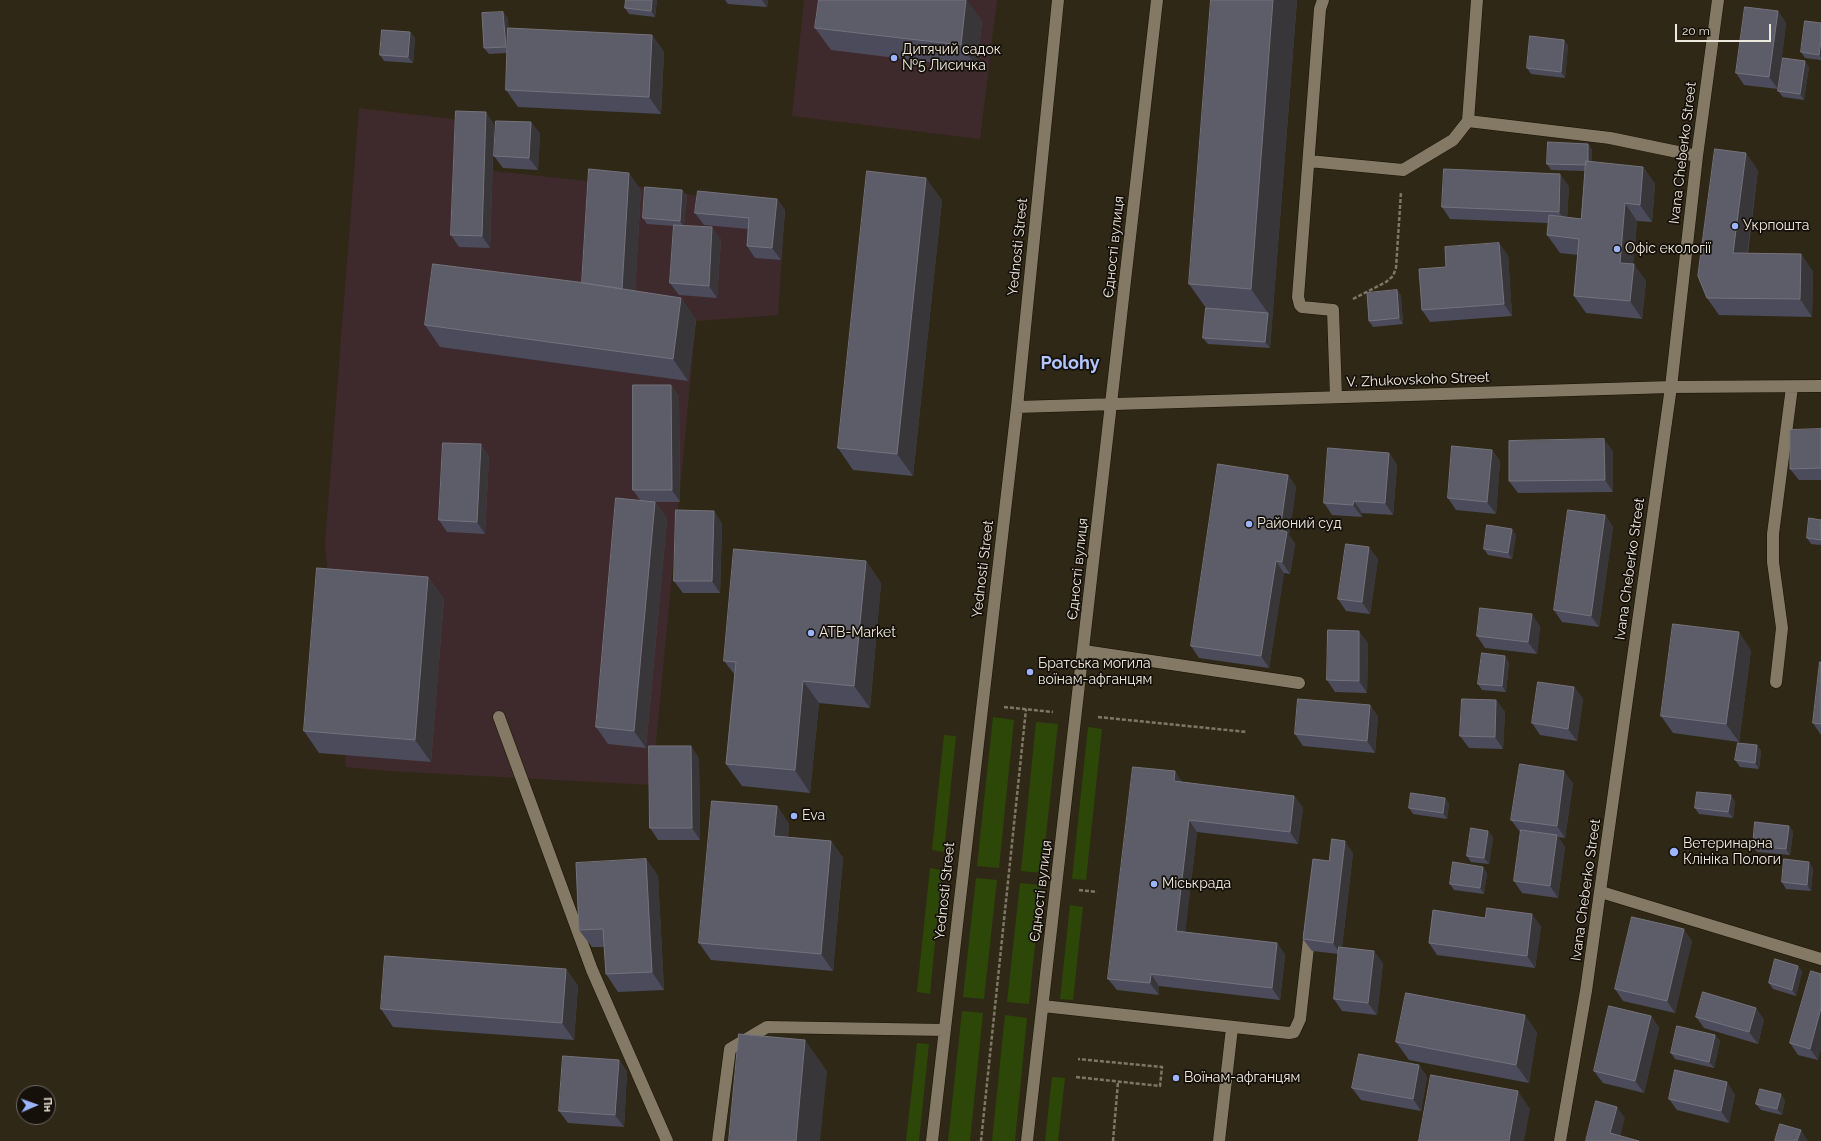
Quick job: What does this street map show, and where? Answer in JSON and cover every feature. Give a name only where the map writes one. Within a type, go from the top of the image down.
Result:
[{"type":"street","name":"Yednosti Street","points":[[932,1141],[1017,407],[1058,0]]},
{"type":"street","name":"Єдності вулиця","points":[[1027,1141],[1157,0]]},
{"type":"street","points":[[1322,0],[1298,302],[1300,305],[1307,308],[1333,310],[1336,397]]},
{"type":"street","points":[[1309,160],[1403,170],[1453,140],[1468,121],[1478,0]]},
{"type":"street","name":"Ivana Cheberko Street","points":[[1560,1141],[1586,991],[1601,892],[1671,387],[1697,156],[1718,0]]},
{"type":"street","points":[[1468,121],[1610,138],[1697,156]]},
{"type":"street","name":"V. Zhukovskoho Street","points":[[1017,407],[1671,387],[1821,386]]},
{"type":"street","points":[[1776,682],[1782,628],[1773,562],[1773,534],[1792,387]]},
{"type":"street","points":[[1084,650],[1300,683]]},
{"type":"street","points":[[499,717],[592,970],[667,1141]]},
{"type":"street","points":[[1601,892],[1821,959]]},
{"type":"street","points":[[1043,1006],[1232,1028],[1283,1033],[1294,1032],[1298,1026],[1311,918]]},
{"type":"street","points":[[718,1141],[730,1049],[767,1027],[945,1030]]},
{"type":"street","points":[[1219,1141],[1232,1028]]},
{"type":"path","points":[[1333,310],[1386,282],[1393,276],[1396,268],[1403,170]]},
{"type":"path","points":[[982,704],[1246,732]]},
{"type":"path","points":[[981,1141],[1026,709]]},
{"type":"path","points":[[1076,1077],[1160,1086],[1162,1067],[1078,1059]]},
{"type":"path","points":[[1113,1141],[1118,1082]]},
{"type":"shaded area","name":"Дитячий садок №5 Лисичка","points":[[804,0],[997,0],[980,139],[792,116]]},
{"type":"shaded area","points":[[359,108],[494,124],[493,171],[643,187],[785,210],[778,315],[696,321],[652,785],[388,771],[346,767],[325,544]]},
{"type":"green space","points":[[993,717],[1014,720],[999,868],[977,866]]},
{"type":"green space","points":[[1036,722],[1058,724],[1042,873],[1021,871]]},
{"type":"green space","points":[[1088,727],[1102,729],[1086,880],[1072,879]]},
{"type":"green space","points":[[944,735],[956,736],[944,852],[932,850]]},
{"type":"green space","points":[[930,868],[942,870],[930,994],[917,992]]},
{"type":"green space","points":[[976,878],[997,880],[984,999],[963,997]]},
{"type":"green space","points":[[1020,883],[1041,885],[1029,1004],[1007,1002]]},
{"type":"green space","points":[[1070,905],[1083,907],[1073,1000],[1060,999]]},
{"type":"green space","points":[[962,1011],[983,1013],[970,1141],[948,1141]]},
{"type":"green space","points":[[1005,1015],[1027,1018],[1015,1141],[992,1141]]},
{"type":"green space","points":[[917,1043],[929,1044],[919,1141],[906,1141]]},
{"type":"green space","points":[[1052,1077],[1065,1078],[1058,1141],[1045,1141]]},
{"type":"building","points":[[626,0],[652,0],[651,11],[625,8]]},
{"type":"building","points":[[819,0],[966,0],[961,45],[815,28]]},
{"type":"building","points":[[1211,0],[1273,0],[1251,289],[1189,284]]},
{"type":"building","points":[[1745,7],[1778,11],[1769,77],[1736,73]]},
{"type":"building","points":[[503,12],[506,47],[484,48],[482,13]]},
{"type":"building","points":[[1805,21],[1821,23],[1819,55],[1801,52]]},
{"type":"building","points":[[508,28],[652,35],[649,97],[506,90]]},
{"type":"building","points":[[382,30],[410,32],[408,57],[380,55]]},
{"type":"building","points":[[1530,36],[1564,40],[1561,72],[1527,68]]},
{"type":"building","points":[[1783,58],[1805,61],[1800,94],[1778,91]]},
{"type":"building","points":[[456,111],[486,112],[482,236],[451,235]]},
{"type":"building","points":[[496,121],[531,122],[529,158],[494,156]]},
{"type":"building","points":[[1548,142],[1588,144],[1588,162],[1586,161],[1586,165],[1547,164]]},
{"type":"building","points":[[1715,149],[1746,153],[1733,253],[1801,254],[1800,299],[1707,298],[1698,276]]},
{"type":"building","points":[[1586,161],[1643,167],[1640,205],[1625,203],[1620,263],[1634,264],[1630,301],[1574,296],[1579,239],[1547,235],[1549,215],[1581,219]]},
{"type":"building","points":[[589,169],[629,173],[622,289],[582,283]]},
{"type":"building","points":[[1444,169],[1560,174],[1559,212],[1442,207]]},
{"type":"building","points":[[867,171],[926,178],[897,454],[838,448]]},
{"type":"building","points":[[645,187],[682,190],[680,221],[643,218]]},
{"type":"building","points":[[698,191],[777,199],[772,248],[747,246],[749,218],[695,213]]},
{"type":"building","points":[[674,225],[712,227],[709,286],[670,283]]},
{"type":"building","points":[[1499,243],[1504,304],[1422,310],[1419,269],[1446,267],[1445,247]]},
{"type":"building","points":[[433,264],[578,282],[681,298],[673,359],[425,325]]},
{"type":"building","points":[[1397,290],[1399,318],[1369,321],[1367,293]]},
{"type":"building","points":[[1206,308],[1268,313],[1265,342],[1203,338]]},
{"type":"building","points":[[633,385],[671,385],[672,490],[633,490]]},
{"type":"building","points":[[1821,429],[1821,468],[1790,469],[1790,430]]},
{"type":"building","points":[[1604,439],[1605,480],[1509,481],[1509,441]]},
{"type":"building","points":[[443,443],[481,444],[477,522],[439,520]]},
{"type":"building","points":[[1452,446],[1492,450],[1487,502],[1448,498]]},
{"type":"building","points":[[1328,448],[1389,453],[1385,503],[1354,501],[1353,505],[1324,503]]},
{"type":"building","points":[[1218,464],[1288,475],[1280,530],[1287,532],[1282,562],[1276,561],[1261,656],[1191,646]]},
{"type":"building","points":[[616,498],[655,502],[634,731],[596,727]]},
{"type":"building","points":[[676,510],[714,511],[712,581],[674,581]]},
{"type":"building","points":[[1568,510],[1605,515],[1591,616],[1554,610]]},
{"type":"building","points":[[1809,518],[1821,520],[1821,540],[1807,538]]},
{"type":"building","points":[[1487,525],[1512,529],[1508,553],[1484,549]]},
{"type":"building","points":[[1346,544],[1369,547],[1362,602],[1338,599]]},
{"type":"building","name":"ATB-Market","points":[[734,549],[866,561],[854,686],[803,681],[795,770],[726,764],[736,662],[724,661]]},
{"type":"building","points":[[317,568],[428,577],[415,740],[304,731]]},
{"type":"building","points":[[1480,608],[1532,614],[1528,642],[1477,636]]},
{"type":"building","points":[[1673,624],[1739,632],[1726,724],[1661,716]]},
{"type":"building","points":[[1328,630],[1359,631],[1359,681],[1327,680]]},
{"type":"building","points":[[1482,653],[1505,656],[1502,686],[1478,684]]},
{"type":"building","points":[[1821,662],[1821,724],[1813,723]]},
{"type":"building","points":[[1538,682],[1574,687],[1568,729],[1532,723]]},
{"type":"building","points":[[1298,699],[1370,705],[1367,741],[1295,734]]},
{"type":"building","points":[[1462,699],[1496,700],[1495,737],[1460,736]]},
{"type":"building","points":[[1738,743],[1757,745],[1755,763],[1735,760]]},
{"type":"building","points":[[649,746],[691,746],[692,828],[650,828]]},
{"type":"building","points":[[1520,764],[1564,771],[1557,826],[1511,820]]},
{"type":"building","points":[[1133,767],[1175,771],[1174,781],[1294,796],[1290,832],[1189,820],[1176,931],[1277,943],[1272,988],[1151,974],[1150,983],[1108,979]]},
{"type":"building","points":[[1697,792],[1731,795],[1728,812],[1695,808]]},
{"type":"building","points":[[1411,793],[1445,798],[1443,813],[1409,808]]},
{"type":"building","points":[[712,801],[777,806],[774,836],[831,841],[821,954],[699,943]]},
{"type":"building","points":[[1755,822],[1789,826],[1786,849],[1753,846]]},
{"type":"building","points":[[1471,828],[1488,831],[1484,858],[1467,856]]},
{"type":"building","points":[[1521,830],[1557,835],[1550,886],[1514,881]]},
{"type":"building","points":[[1332,839],[1345,841],[1333,943],[1303,939],[1313,859],[1329,861]]},
{"type":"building","points":[[646,859],[652,972],[606,974],[603,929],[579,930],[576,863]]},
{"type":"building","points":[[1784,859],[1809,862],[1807,885],[1782,882]]},
{"type":"building","points":[[1453,862],[1483,867],[1480,888],[1450,884]]},
{"type":"building","points":[[1487,908],[1532,914],[1527,956],[1429,943],[1433,910],[1485,918]]},
{"type":"building","points":[[1632,917],[1684,929],[1667,1001],[1615,989]]},
{"type":"building","points":[[1339,947],[1374,951],[1368,1003],[1334,999]]},
{"type":"building","points":[[385,956],[566,969],[562,1023],[381,1009]]},
{"type":"building","points":[[1775,959],[1798,966],[1792,990],[1769,983]]},
{"type":"building","points":[[1811,971],[1821,974],[1821,1008],[1810,1049],[1790,1043]]},
{"type":"building","points":[[1703,992],[1756,1008],[1749,1032],[1696,1017]]},
{"type":"building","points":[[1406,993],[1525,1015],[1516,1065],[1396,1042]]},
{"type":"building","points":[[1609,1006],[1651,1016],[1635,1081],[1594,1071]]},
{"type":"building","points":[[1677,1026],[1715,1035],[1709,1062],[1671,1053]]},
{"type":"building","points":[[739,1034],[805,1040],[796,1141],[729,1141]]},
{"type":"building","points":[[1359,1054],[1419,1065],[1413,1099],[1352,1088]]},
{"type":"building","points":[[563,1056],[619,1060],[615,1115],[559,1111]]},
{"type":"building","points":[[1675,1070],[1727,1082],[1721,1111],[1669,1099]]},
{"type":"building","points":[[1431,1075],[1518,1091],[1509,1141],[1419,1141]]},
{"type":"building","points":[[1760,1089],[1781,1094],[1777,1109],[1756,1104]]},
{"type":"building","points":[[1596,1101],[1617,1107],[1610,1133],[1639,1141],[1586,1141]]},
{"type":"building","points":[[1780,1124],[1801,1130],[1797,1141],[1775,1141]]},
{"type":"place","name":"Дитячий садок №5 Лисичка","points":[[894,58]]},
{"type":"place","name":"Укрпошта","points":[[1735,226]]},
{"type":"place","name":"Офіс екології","points":[[1617,249]]},
{"type":"place","name":"Районий суд","points":[[1249,524]]},
{"type":"place","name":"ATB-Market","points":[[811,633]]},
{"type":"place","name":"Братська могила воїнам-афганцям","points":[[1030,672]]},
{"type":"place","name":"Eva","points":[[794,816]]},
{"type":"place","name":"Ветеринарна Клініка Пологи","points":[[1674,852]]},
{"type":"place","name":"Міськрада","points":[[1154,884]]},
{"type":"place","name":"Воїнам-афганцям","points":[[1176,1078]]},
{"type":"district","name":"Polohy","points":[[1070,364]]}]
